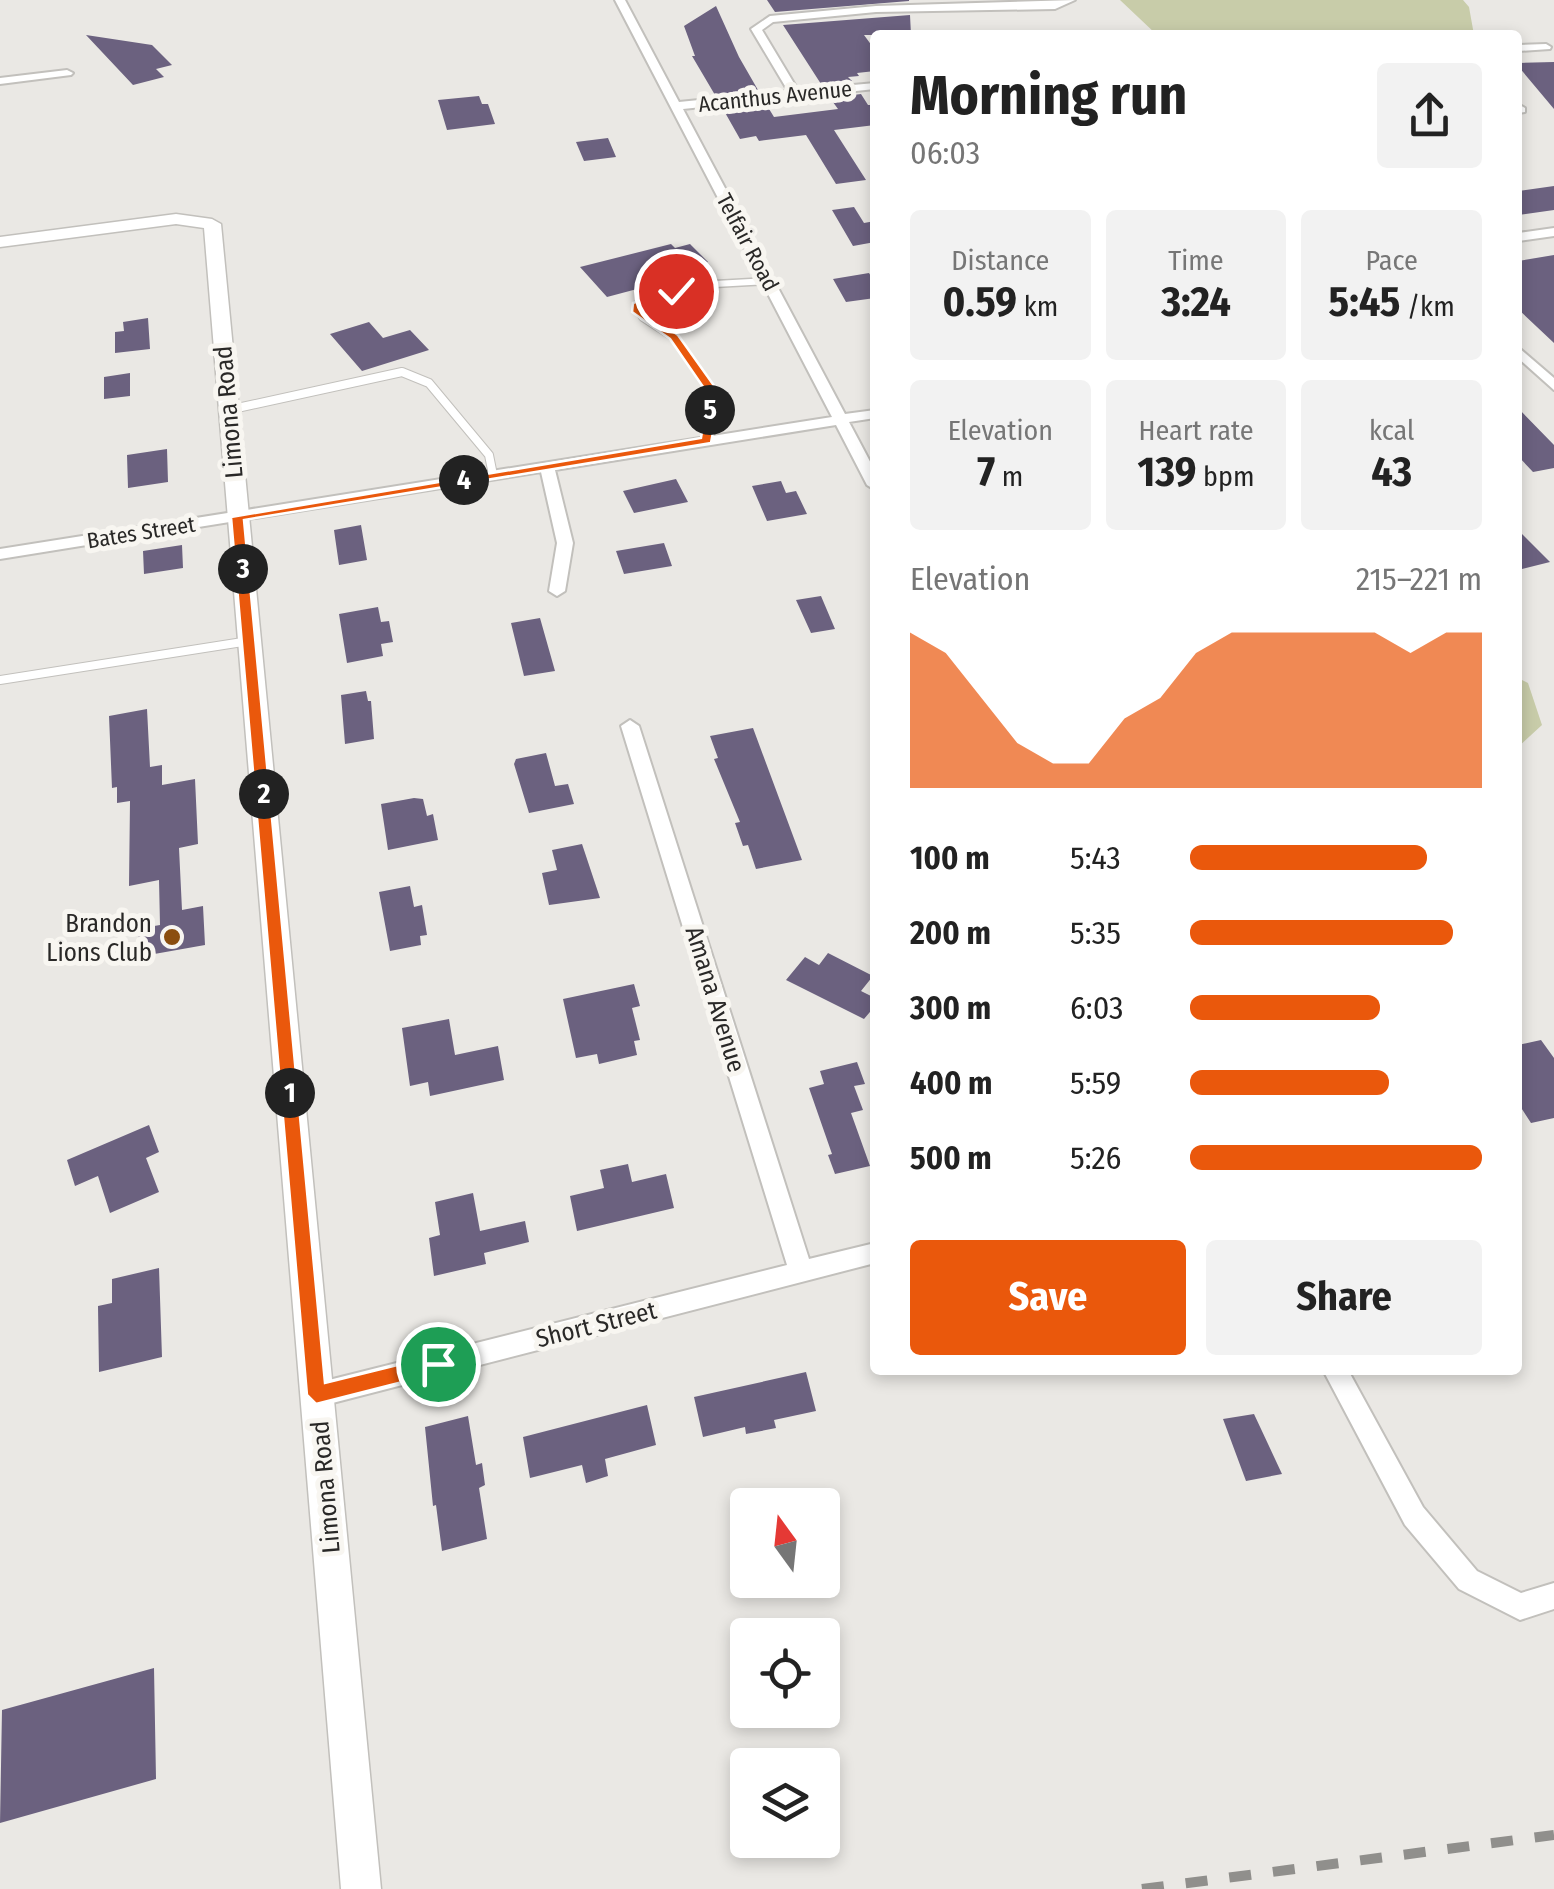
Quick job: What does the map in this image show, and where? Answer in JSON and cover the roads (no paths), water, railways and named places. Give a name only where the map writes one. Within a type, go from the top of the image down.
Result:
[{"type":"street","name":"Telfair Road","points":[[620,0],[870,475]]},
{"type":"street","points":[[795,94],[756,29],[770,19],[876,9],[1055,6],[1070,0]]},
{"type":"street","points":[[1522,48],[1546,48]]},
{"type":"street","points":[[0,81],[68,74]]},
{"type":"street","name":"Acanthus Avenue","points":[[676,106],[870,86]]},
{"type":"street","name":"Limona Road","points":[[0,242],[176,218],[212,224],[361,1889]]},
{"type":"street","points":[[1522,236],[1554,232]]},
{"type":"street","points":[[1522,355],[1554,386]]},
{"type":"street","name":"Bates Street","points":[[0,554],[870,415]]},
{"type":"street","points":[[546,466],[565,543],[556,592]]},
{"type":"street","name":"Amana Avenue","points":[[630,726],[801,1272]]},
{"type":"street","name":"Short Street","points":[[316,1395],[870,1254]]},
{"type":"street","points":[[1338,1375],[1414,1516],[1468,1580],[1520,1607],[1554,1596]]},
{"type":"lane","points":[[706,441],[714,394],[674,337],[643,318],[637,305],[698,284],[768,281]]},
{"type":"lane","points":[[228,410],[402,372],[429,383],[489,455],[494,475]]},
{"type":"lane","points":[[0,680],[250,641]]},
{"type":"railway","points":[[1142,1889],[1554,1835]]},
{"type":"place","name":"Brandon Lions Club","points":[[172,937]]}]
